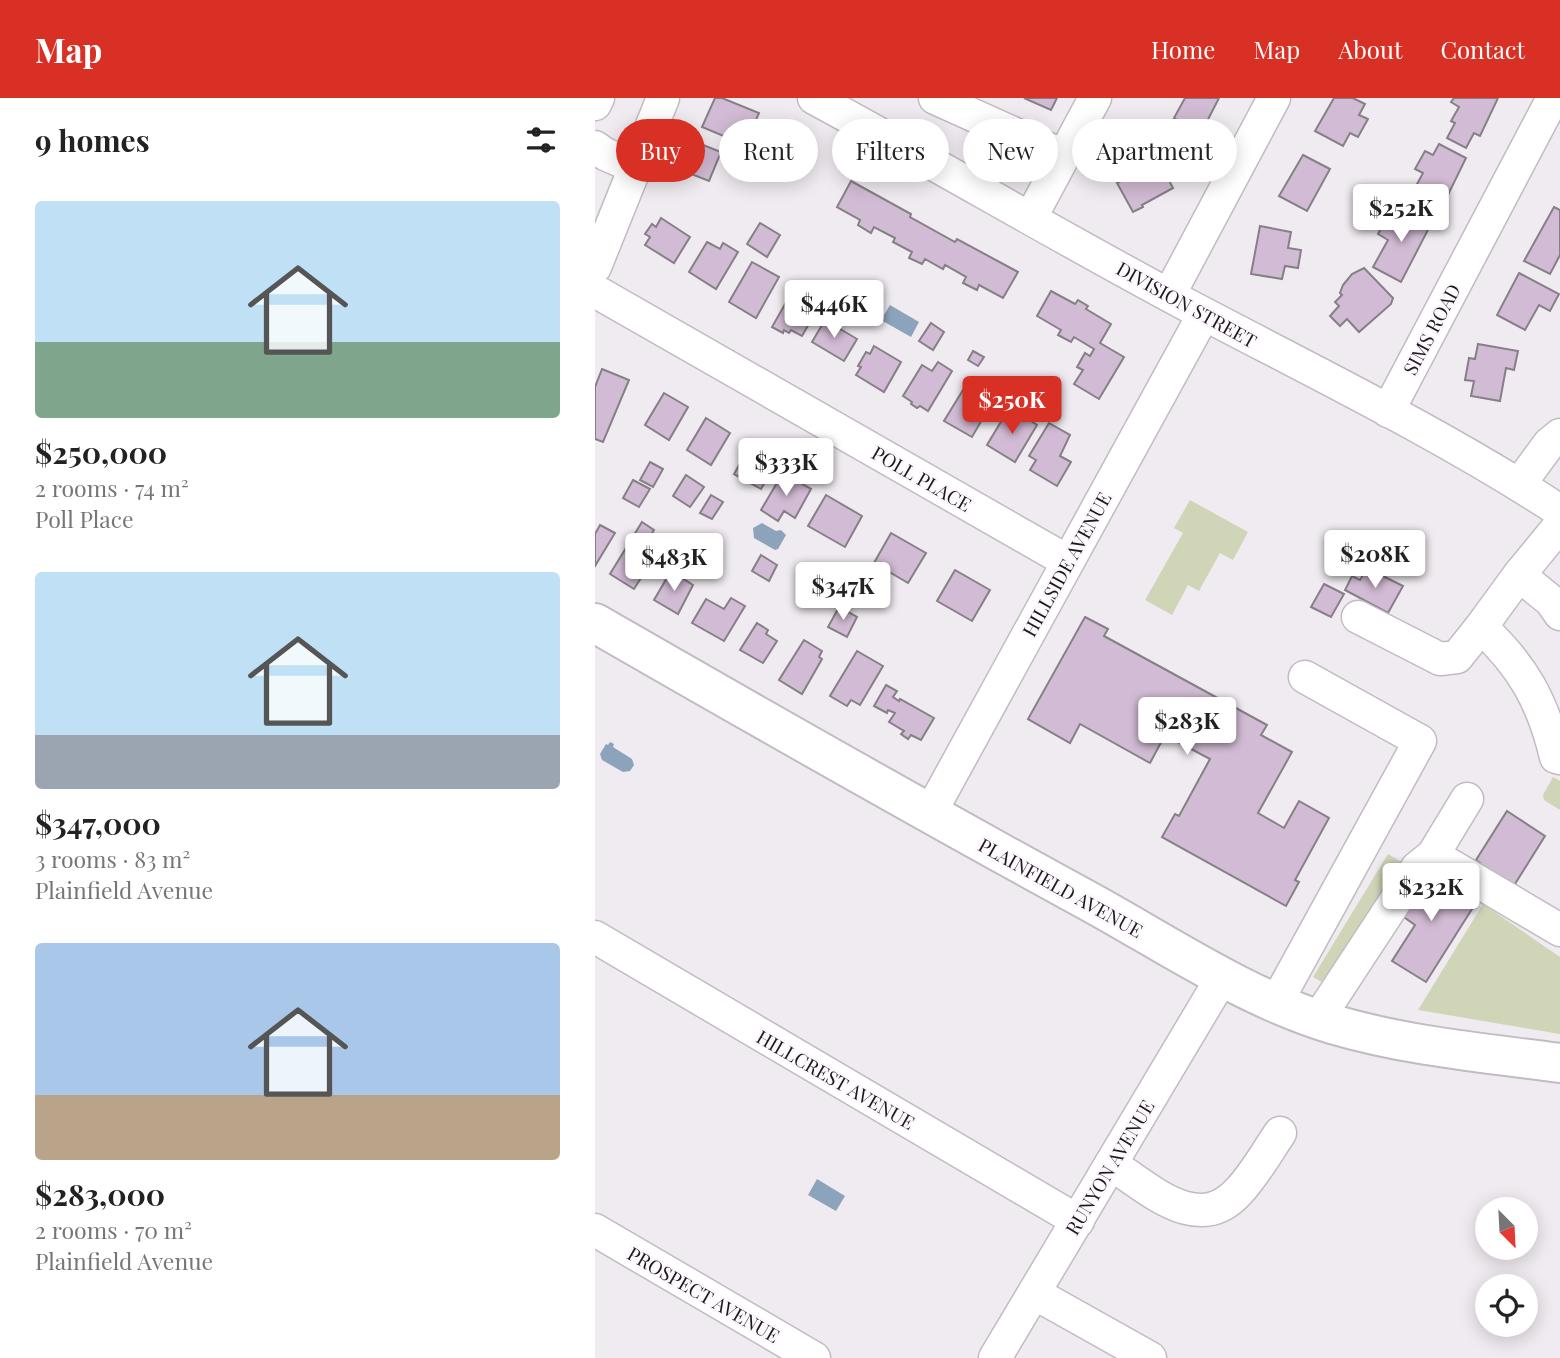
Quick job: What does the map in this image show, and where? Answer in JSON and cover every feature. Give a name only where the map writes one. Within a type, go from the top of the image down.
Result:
[{"type":"main road","name":"PLAINFIELD AVENUE","points":[[595,623],[929,815],[1276,1003],[1318,1019],[1385,1038],[1560,1063]]},
{"type":"street","points":[[595,104],[598,98]]},
{"type":"street","points":[[654,119],[663,98]]},
{"type":"street","name":"DIVISION STREET","points":[[814,98],[848,106],[1031,217],[1169,295],[1388,411],[1560,511]]},
{"type":"street","points":[[935,98],[1064,156]]},
{"type":"street","points":[[1031,217],[1095,98]]},
{"type":"street","points":[[1169,295],[1274,98]]},
{"type":"street","name":"SIMS ROAD","points":[[1388,411],[1553,98]]},
{"type":"street","points":[[595,147],[616,159]]},
{"type":"street","points":[[597,255],[629,182]]},
{"type":"street","name":"POLL PLACE","points":[[595,291],[1066,561]]},
{"type":"street","name":"HILLSIDE AVENUE","points":[[929,815],[1066,561],[1204,314]]},
{"type":"street","points":[[1519,485],[1549,444],[1560,435]]},
{"type":"street","points":[[1358,617],[1440,659],[1457,657],[1560,525]]},
{"type":"street","points":[[1520,575],[1551,601],[1560,614]]},
{"type":"street","points":[[1481,627],[1505,649],[1524,675],[1542,706],[1556,757],[1560,758]]},
{"type":"street","points":[[1276,1003],[1420,741],[1305,677]]},
{"type":"street","points":[[1318,1019],[1417,868],[1433,855],[1467,799]]},
{"type":"street","points":[[1433,855],[1560,930]]},
{"type":"street","name":"HILLCREST AVENUE","points":[[595,937],[1077,1221]]},
{"type":"street","name":"RUNYON AVENUE","points":[[996,1358],[1223,976]]},
{"type":"street","points":[[1111,1164],[1184,1209],[1209,1210],[1225,1203],[1239,1192],[1280,1133]]},
{"type":"street","name":"PROSPECT AVENUE","points":[[595,1230],[814,1358]]},
{"type":"street","points":[[1034,1293],[1150,1358]]},
{"type":"green space","points":[[1190,500],[1248,532],[1233,560],[1220,553],[1199,591],[1188,585],[1172,615],[1145,600],[1183,533],[1174,528]]},
{"type":"green space","points":[[1553,777],[1560,781],[1560,810],[1544,800],[1543,795]]},
{"type":"green space","points":[[1388,854],[1406,865],[1331,987],[1313,977]]},
{"type":"green space","points":[[1483,904],[1560,957],[1560,1034],[1418,1010]]},
{"type":"water","points":[[890,305],[919,322],[911,337],[881,320]]},
{"type":"water","points":[[762,523],[776,531],[781,530],[786,535],[778,549],[775,550],[754,538],[753,528]]},
{"type":"water","points":[[610,742],[614,744],[613,747],[632,759],[634,765],[630,771],[623,772],[602,760],[600,754]]},
{"type":"water","points":[[817,1179],[845,1196],[836,1211],[808,1195]]},
{"type":"building","points":[[715,98],[722,98],[759,113],[756,119],[719,119],[719,134],[705,128],[705,120]]},
{"type":"building","points":[[1024,98],[1057,98],[1051,110]]},
{"type":"building","points":[[1185,98],[1219,98],[1208,119],[1174,118]]},
{"type":"building","points":[[1334,98],[1353,98],[1365,104],[1359,115],[1368,119],[1358,137],[1350,133],[1343,146],[1315,131]]},
{"type":"building","points":[[1454,98],[1498,98],[1480,136],[1474,133],[1466,148],[1447,138],[1455,123],[1451,121],[1459,107],[1451,102]]},
{"type":"building","points":[[1439,144],[1466,158],[1445,201],[1416,186],[1423,173],[1415,169],[1425,151],[1433,155]]},
{"type":"building","points":[[705,146],[719,151],[709,181],[705,179]]},
{"type":"building","points":[[1303,155],[1330,169],[1307,211],[1279,196]]},
{"type":"building","points":[[853,182],[955,242],[957,239],[1018,272],[1003,298],[979,285],[977,290],[963,283],[966,277],[945,265],[943,269],[925,259],[922,264],[909,258],[912,252],[893,242],[895,238],[874,227],[871,233],[858,225],[860,220],[837,207]]},
{"type":"building","points":[[1170,182],[1173,188],[1133,212],[1117,183]]},
{"type":"building","points":[[1554,207],[1560,210],[1560,255],[1550,274],[1524,261]]},
{"type":"building","points":[[1405,209],[1431,224],[1401,282],[1373,267],[1388,240],[1378,234],[1387,217],[1397,223]]},
{"type":"building","points":[[661,218],[690,237],[674,263],[645,245],[650,237],[645,234],[652,224],[656,227]]},
{"type":"building","points":[[760,223],[780,235],[767,257],[747,244]]},
{"type":"building","points":[[1260,226],[1291,232],[1288,248],[1301,250],[1298,268],[1285,266],[1282,279],[1251,274]]},
{"type":"building","points":[[707,242],[720,249],[723,243],[738,252],[716,289],[689,272]]},
{"type":"building","points":[[752,262],[779,277],[756,318],[729,302]]},
{"type":"building","points":[[1364,268],[1393,298],[1391,304],[1359,332],[1347,319],[1340,326],[1330,316],[1339,306],[1335,302],[1342,295],[1340,293],[1343,285],[1352,274]]},
{"type":"building","points":[[1519,273],[1559,294],[1550,311],[1539,305],[1525,330],[1497,315]]},
{"type":"building","points":[[1051,291],[1075,304],[1078,300],[1088,306],[1086,309],[1111,324],[1100,343],[1124,357],[1099,399],[1074,384],[1083,370],[1077,367],[1085,353],[1090,356],[1094,349],[1074,337],[1071,342],[1058,335],[1061,330],[1037,316]]},
{"type":"building","points":[[788,299],[814,315],[802,336],[791,330],[789,333],[784,330],[783,333],[772,327]]},
{"type":"building","points":[[825,320],[857,339],[844,361],[812,342]]},
{"type":"building","points":[[931,323],[944,332],[933,350],[919,341]]},
{"type":"building","points":[[1478,344],[1518,351],[1514,370],[1506,368],[1500,401],[1471,396],[1474,381],[1465,380],[1469,358],[1475,359]]},
{"type":"building","points":[[874,346],[901,362],[884,392],[856,375],[866,352],[870,354]]},
{"type":"building","points":[[973,351],[984,357],[978,366],[968,360]]},
{"type":"building","points":[[938,362],[952,371],[928,411],[920,406],[917,408],[903,396],[922,365],[932,371]]},
{"type":"building","points":[[602,369],[629,380],[603,442],[595,439],[595,387]]},
{"type":"building","points":[[966,385],[982,394],[978,400],[990,406],[972,437],[944,421]]},
{"type":"building","points":[[664,393],[688,407],[669,440],[645,425]]},
{"type":"building","points":[[1015,410],[1037,425],[1015,462],[987,445],[1005,415],[1010,419]]},
{"type":"building","points":[[706,418],[730,433],[711,465],[687,450]]},
{"type":"building","points":[[1049,423],[1070,435],[1060,456],[1071,462],[1057,486],[1030,470],[1036,460],[1029,456]]},
{"type":"building","points":[[747,451],[774,467],[761,489],[734,474]]},
{"type":"building","points":[[650,462],[663,469],[653,487],[640,480]]},
{"type":"building","points":[[686,475],[704,487],[690,507],[673,496]]},
{"type":"building","points":[[781,476],[788,480],[790,477],[811,489],[795,518],[784,511],[778,521],[761,510]]},
{"type":"building","points":[[633,480],[650,489],[639,507],[623,498]]},
{"type":"building","points":[[711,495],[723,502],[712,519],[700,513]]},
{"type":"building","points":[[826,495],[862,516],[845,547],[808,526]]},
{"type":"building","points":[[642,522],[654,530],[643,548],[655,556],[634,589],[610,574]]},
{"type":"building","points":[[600,525],[615,533],[595,566],[595,534]]},
{"type":"building","points":[[891,533],[926,553],[908,583],[874,563]]},
{"type":"building","points":[[761,555],[777,565],[769,581],[752,571]]},
{"type":"building","points":[[1367,568],[1403,586],[1388,613],[1345,590],[1352,576],[1360,580]]},
{"type":"building","points":[[955,570],[990,590],[972,621],[937,601]]},
{"type":"building","points":[[671,571],[693,585],[678,614],[654,600]]},
{"type":"building","points":[[1324,584],[1344,594],[1331,617],[1311,607]]},
{"type":"building","points":[[731,598],[745,606],[724,641],[692,623],[706,599],[724,609]]},
{"type":"building","points":[[839,607],[857,617],[847,637],[828,627]]},
{"type":"building","points":[[1085,617],[1108,629],[1104,636],[1267,725],[1261,735],[1292,752],[1258,813],[1284,828],[1299,801],[1329,818],[1295,880],[1299,882],[1286,906],[1162,837],[1175,814],[1179,816],[1210,759],[1165,735],[1150,763],[1080,724],[1070,743],[1028,719]]},
{"type":"building","points":[[757,623],[768,630],[766,634],[777,641],[763,663],[740,650]]},
{"type":"building","points":[[804,640],[822,651],[819,657],[822,659],[802,694],[779,680]]},
{"type":"building","points":[[857,651],[883,666],[860,705],[851,700],[847,706],[830,696]]},
{"type":"building","points":[[886,685],[897,691],[893,697],[934,718],[921,740],[911,735],[908,739],[901,734],[904,731],[889,722],[895,713],[888,710],[887,713],[874,706]]},
{"type":"building","points":[[1507,811],[1545,836],[1510,892],[1475,871],[1480,863],[1476,860]]},
{"type":"building","points":[[1426,869],[1477,901],[1426,982],[1392,961],[1415,925],[1398,913]]}]
